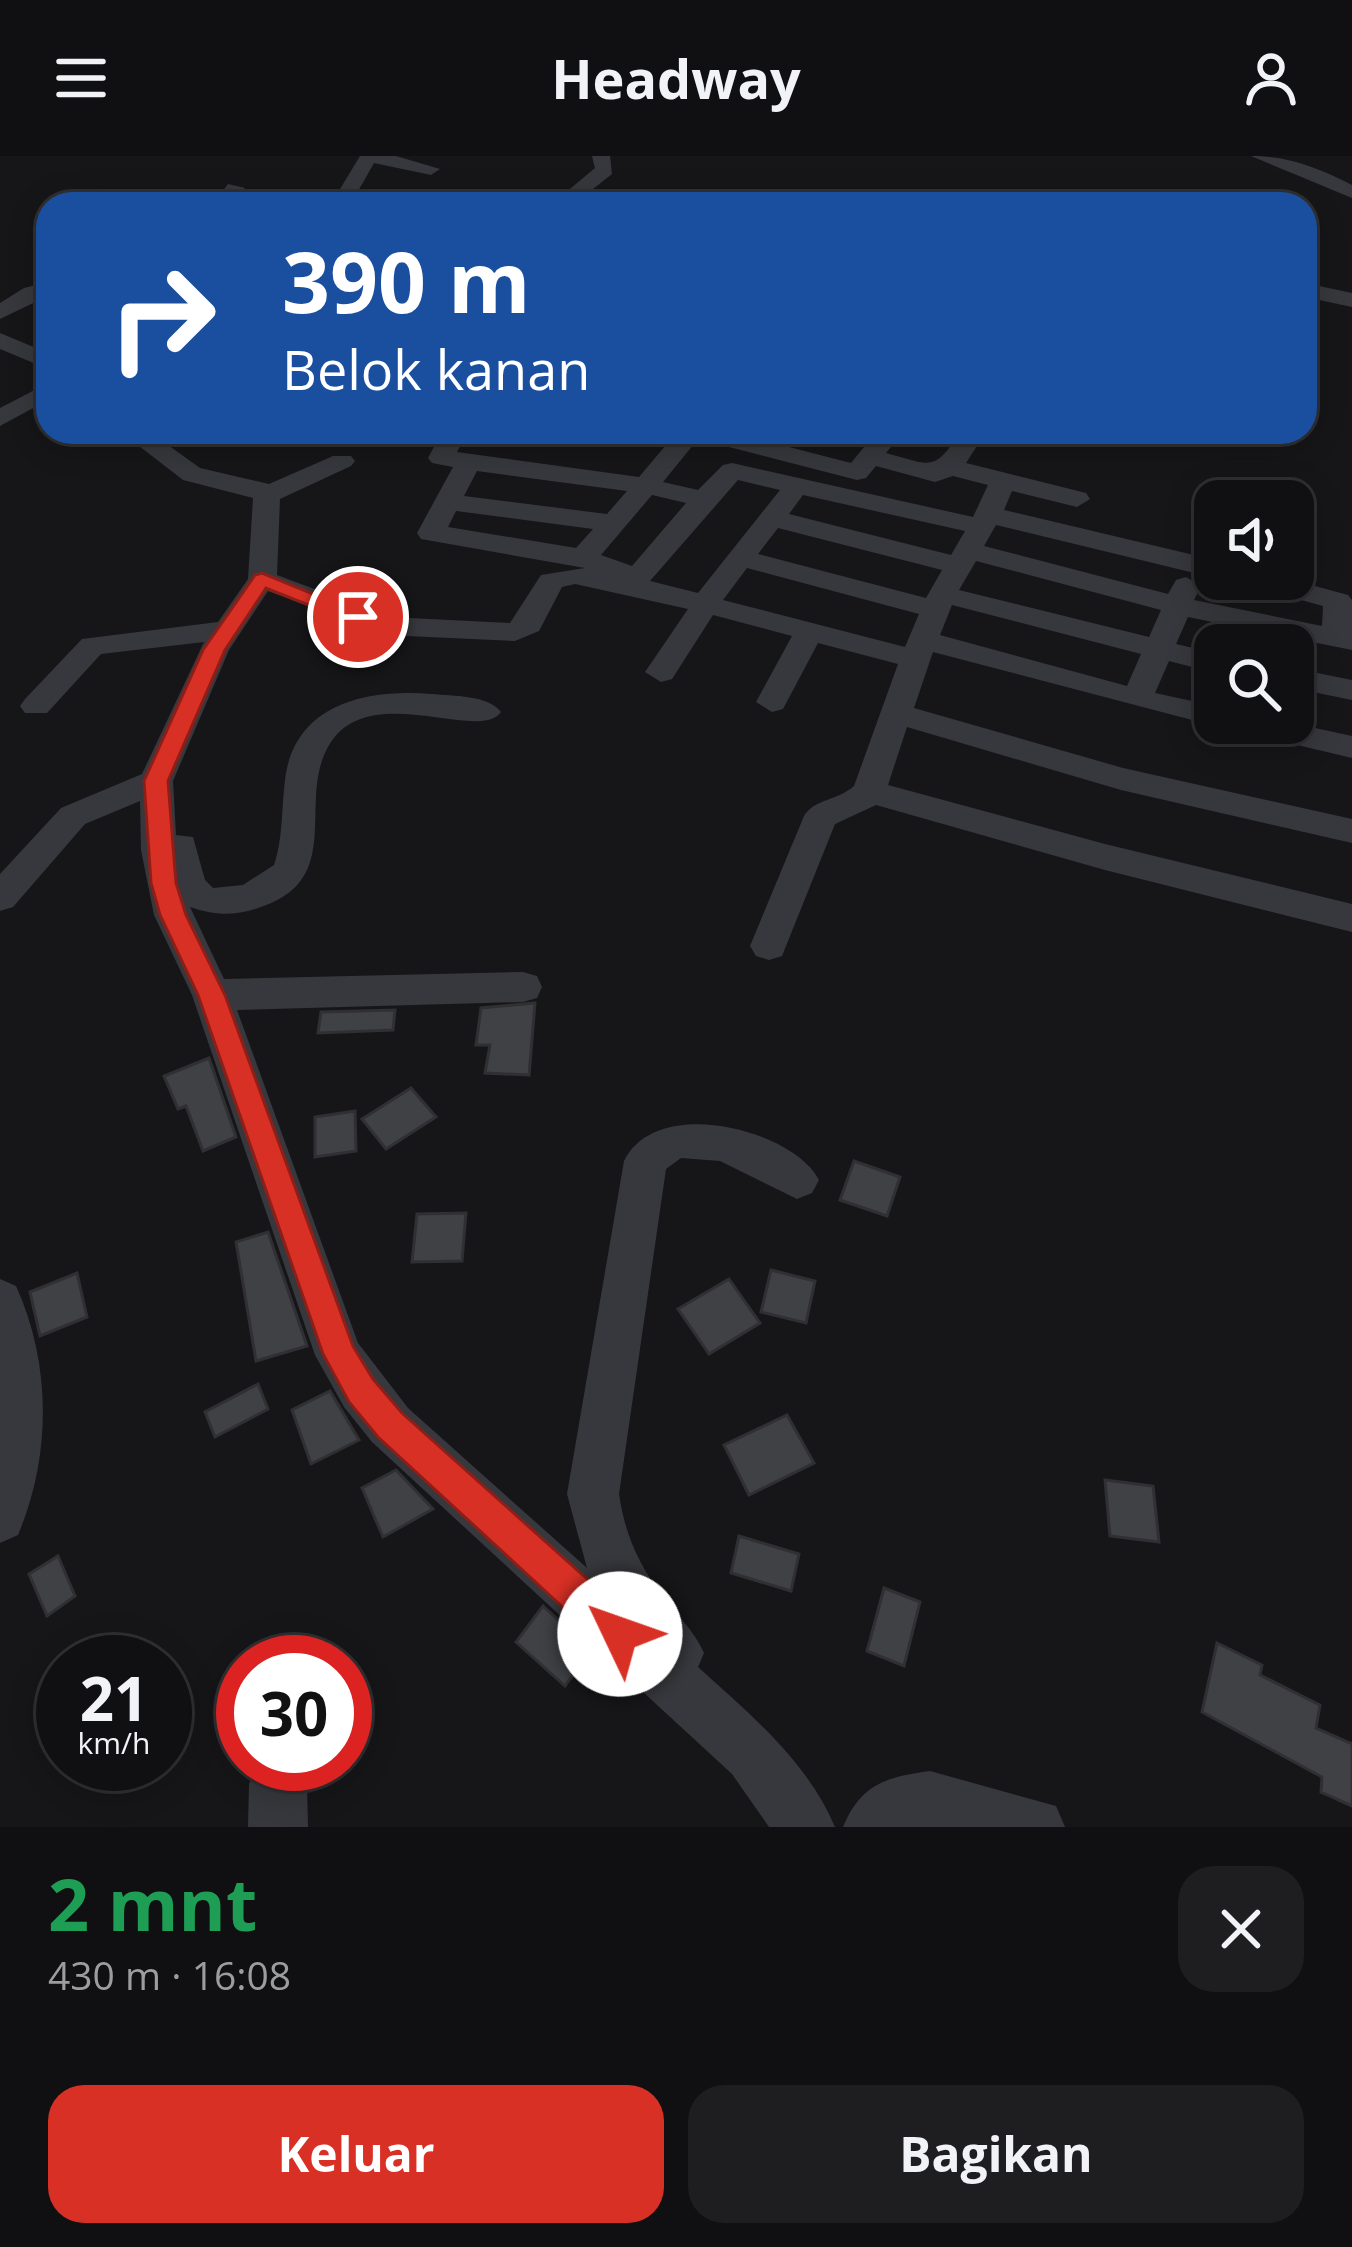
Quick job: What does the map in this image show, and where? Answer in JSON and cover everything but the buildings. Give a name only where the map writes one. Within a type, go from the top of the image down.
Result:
[{"type":"street","points":[[348,192],[369,156],[431,169]]},
{"type":"street","points":[[577,192],[605,170],[601,156]]},
{"type":"street","points":[[1259,156],[1320,175],[1352,192]]},
{"type":"street","points":[[0,312],[36,293]]},
{"type":"street","points":[[1317,293],[1352,300]]},
{"type":"street","points":[[0,340],[36,356]]},
{"type":"street","points":[[0,419],[36,397]]},
{"type":"street","points":[[151,444],[192,474],[256,487],[267,495]]},
{"type":"street","points":[[449,444],[441,458],[646,486],[704,499]]},
{"type":"street","points":[[583,558],[680,444]]},
{"type":"street","points":[[748,444],[857,472],[868,445],[935,474],[951,467],[965,444]]},
{"type":"street","points":[[267,495],[342,461]]},
{"type":"street","points":[[470,462],[430,526],[439,537],[583,558],[809,632],[918,649],[1194,711]]},
{"type":"street","points":[[951,467],[1077,499]]},
{"type":"street","points":[[640,575],[732,471],[798,484],[1178,606],[1344,640],[1338,601],[1314,595]]},
{"type":"street","points":[[770,946],[821,816],[856,803],[869,791],[918,649],[1003,481]]},
{"type":"street","points":[[661,672],[798,484]]},
{"type":"street","points":[[267,495],[262,579],[227,630],[159,770],[164,883],[173,915],[212,995],[339,1354],[390,1425],[752,1754],[792,1807]]},
{"type":"street","points":[[448,502],[611,523]]},
{"type":"street","points":[[1115,516],[1194,555]]},
{"type":"street","points":[[771,518],[1194,561]]},
{"type":"street","points":[[741,558],[1194,659]]},
{"type":"street","points":[[262,579],[358,617],[412,629],[515,632],[528,626],[547,584],[575,575],[710,599]]},
{"type":"street","points":[[1137,699],[1178,606],[1194,583]]},
{"type":"street","points":[[36,706],[82,652],[94,646],[227,630]]},
{"type":"street","points":[[772,702],[809,632]]},
{"type":"street","points":[[1314,682],[1352,690]]},
{"type":"street","points":[[159,770],[187,881],[196,896],[217,902],[262,892],[283,880],[294,862],[306,758],[321,733],[345,715],[370,704],[407,699],[485,712]]},
{"type":"street","points":[[896,713],[1121,779],[1352,831]]},
{"type":"street","points":[[1314,738],[1352,747]]},
{"type":"street","points":[[0,898],[73,816],[159,770]]},
{"type":"street","points":[[869,791],[1105,857],[1352,918]]},
{"type":"street","points":[[212,995],[523,987]]},
{"type":"street","points":[[792,1807],[777,1760],[761,1736],[724,1706],[639,1615],[595,1526],[592,1494],[646,1160],[656,1147],[689,1138],[754,1155],[797,1180]]},
{"type":"street","points":[[0,1300],[16,1364],[19,1450],[0,1517]]},
{"type":"street","points":[[872,1827],[891,1806],[930,1800],[1035,1827]]},
{"type":"route","points":[[358,617],[262,579],[214,650],[156,781],[164,883],[173,915],[212,995],[339,1354],[390,1425],[620,1634]]}]
